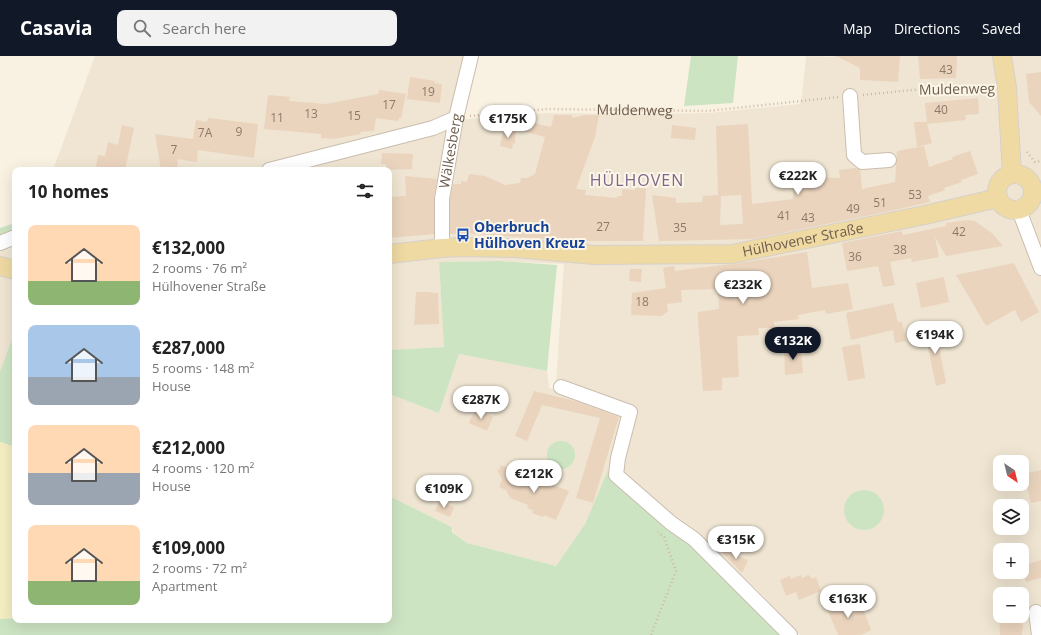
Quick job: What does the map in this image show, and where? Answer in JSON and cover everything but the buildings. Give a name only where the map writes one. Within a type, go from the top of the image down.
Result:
[{"type":"main road","points":[[1002,56],[1007,88],[1012,174]]},
{"type":"main road","points":[[1012,174],[1036,180],[1032,200],[1028,205],[1019,210],[1012,210],[1001,204],[998,198],[999,183],[1007,176],[1012,174]]},
{"type":"main road","name":"Hülhovener Straße","points":[[392,254],[442,248],[514,248],[594,255],[732,254],[925,215],[998,198]]},
{"type":"main road","points":[[0,266],[12,269]]},
{"type":"street","name":"Wälkesberg","points":[[442,248],[442,199],[456,118],[471,56]]},
{"type":"street","points":[[850,96],[854,155],[862,162],[889,160]]},
{"type":"street","points":[[281,167],[433,128],[456,118]]},
{"type":"street","points":[[1019,210],[1041,268]]},
{"type":"street","points":[[0,243],[12,238]]},
{"type":"street","points":[[561,387],[630,412],[618,458],[616,475],[671,523],[694,539],[790,635]]},
{"type":"street","points":[[1036,612],[1039,635]]},
{"type":"path","name":"Muldenweg","points":[[456,118],[547,109],[708,111],[922,88],[1007,88]]},
{"type":"path","points":[[651,635],[676,571],[664,537],[653,527]]},
{"type":"shaded area","points":[[95,56],[467,56],[455,120],[546,113],[708,113],[800,104],[806,56],[1041,56],[1041,635],[800,635],[756,589],[695,533],[671,519],[620,472],[633,408],[556,383],[564,264],[499,261],[439,262],[444,347],[392,350],[392,167],[54,167]]},
{"type":"shaded area","points":[[12,242],[12,339],[0,371],[0,253],[2,245]]},
{"type":"shaded area","points":[[459,354],[547,371],[549,388],[626,412],[608,470],[585,524],[556,566],[467,543],[453,532],[452,527],[392,497],[392,395],[439,413]]},
{"type":"green space","points":[[691,56],[738,56],[733,103],[684,106]]},
{"type":"green space","points":[[12,224],[12,233],[0,238],[0,228]]},
{"type":"green space","points":[[499,261],[557,265],[547,371],[459,354],[439,413],[392,395],[392,350],[444,347],[439,262]]},
{"type":"green space","points":[[12,339],[12,446],[0,442],[0,371]]},
{"type":"green space","points":[[561,441],[571,445],[575,455],[571,465],[561,469],[551,465],[547,455],[551,445]]},
{"type":"green space","points":[[608,470],[671,528],[691,539],[785,635],[0,635],[0,619],[12,618],[12,623],[392,623],[392,497],[452,527],[452,532],[467,543],[556,566],[585,524]]},
{"type":"green space","points":[[868,490],[875,493],[881,499],[884,510],[883,518],[875,527],[868,530],[860,530],[853,527],[845,518],[844,506],[847,499],[856,491]]},
{"type":"sand","points":[[0,442],[12,446],[12,618],[0,619]]},
{"type":"place","name":"Oberbruch Hülhoven Kreuz","points":[[463,235]]},
{"type":"district","name":"HÜLHOVEN","points":[[637,180]]}]
